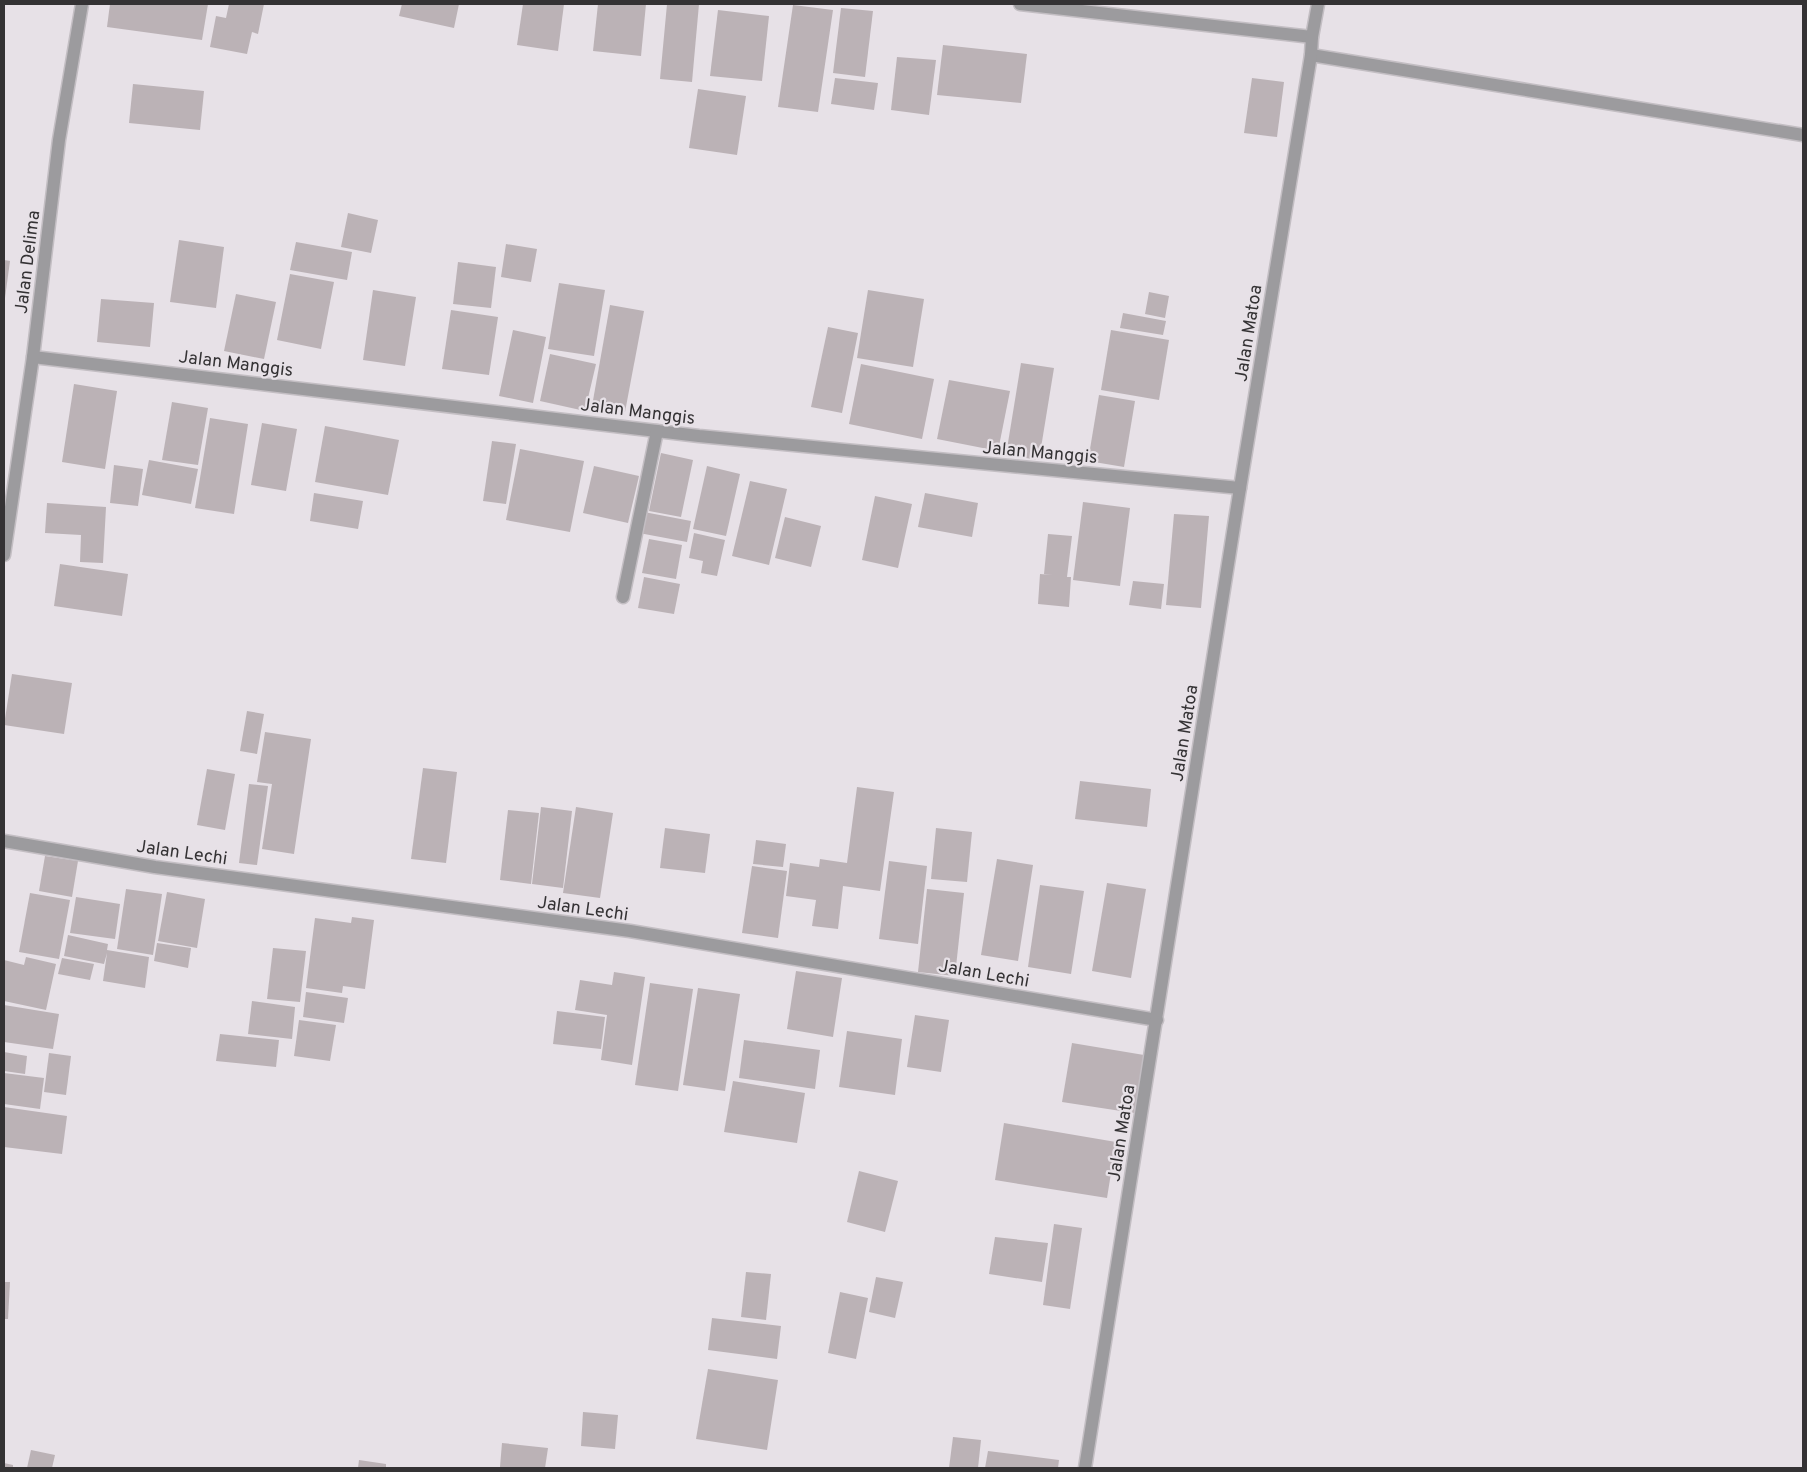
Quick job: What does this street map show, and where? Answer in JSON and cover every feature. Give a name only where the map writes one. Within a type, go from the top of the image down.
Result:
[{"type":"street","name":"Jalan Delima","points":[[4,555],[33,357],[59,140],[82,4]]},
{"type":"street","points":[[1020,4],[1312,37]]},
{"type":"street","name":"Jalan Matoa","points":[[1085,1468],[1318,4]]},
{"type":"street","points":[[1311,55],[1803,135]]},
{"type":"street","name":"Jalan Manggis","points":[[33,357],[827,450],[1240,488]]},
{"type":"street","points":[[623,597],[657,431]]},
{"type":"street","name":"Jalan Lechi","points":[[4,840],[155,867],[630,932],[1157,1020]]},
{"type":"building","points":[[110,4],[208,4],[202,40],[107,27]]},
{"type":"building","points":[[229,4],[264,4],[258,34],[252,32],[247,54],[210,47],[216,16],[226,18]]},
{"type":"building","points":[[402,4],[459,4],[454,28],[399,16]]},
{"type":"building","points":[[523,4],[564,4],[558,51],[517,45]]},
{"type":"building","points":[[598,4],[646,4],[641,56],[593,51]]},
{"type":"building","points":[[667,4],[699,4],[692,82],[660,79]]},
{"type":"building","points":[[793,5],[833,10],[818,112],[778,107]]},
{"type":"building","points":[[841,8],[873,11],[865,77],[833,73]]},
{"type":"building","points":[[718,10],[769,16],[762,81],[710,76]]},
{"type":"building","points":[[943,45],[1027,54],[1021,103],[937,95]]},
{"type":"building","points":[[897,57],[936,60],[929,115],[891,110]]},
{"type":"building","points":[[835,78],[878,83],[874,110],[831,104]]},
{"type":"building","points":[[1252,78],[1284,82],[1277,137],[1244,133]]},
{"type":"building","points":[[133,84],[204,91],[200,130],[129,123]]},
{"type":"building","points":[[698,89],[746,96],[737,155],[689,148]]},
{"type":"building","points":[[348,213],[378,220],[371,253],[341,247]]},
{"type":"building","points":[[179,240],[224,247],[216,308],[170,302]]},
{"type":"building","points":[[296,242],[352,252],[347,280],[290,270]]},
{"type":"building","points":[[506,244],[537,249],[531,282],[501,277]]},
{"type":"building","points":[[4,260],[10,261],[5,298],[4,298]]},
{"type":"building","points":[[458,262],[496,267],[491,308],[453,304]]},
{"type":"building","points":[[290,274],[334,282],[321,349],[277,340]]},
{"type":"building","points":[[559,283],[605,290],[594,356],[548,349]]},
{"type":"building","points":[[373,290],[416,297],[405,366],[363,360]]},
{"type":"building","points":[[868,290],[924,299],[913,367],[857,358]]},
{"type":"building","points":[[1149,292],[1169,296],[1165,318],[1145,314]]},
{"type":"building","points":[[236,294],[276,302],[264,359],[224,351]]},
{"type":"building","points":[[101,299],[154,303],[150,347],[97,342]]},
{"type":"building","points":[[610,305],[644,311],[625,412],[592,406]]},
{"type":"building","points":[[451,310],[498,317],[489,375],[442,369]]},
{"type":"building","points":[[1123,313],[1166,321],[1163,335],[1120,328]]},
{"type":"building","points":[[828,327],[858,333],[842,413],[811,407]]},
{"type":"building","points":[[513,330],[546,337],[533,403],[499,396]]},
{"type":"building","points":[[1111,330],[1169,340],[1159,400],[1101,390]]},
{"type":"building","points":[[550,354],[596,364],[585,411],[540,401]]},
{"type":"building","points":[[1021,363],[1054,368],[1039,460],[1006,455]]},
{"type":"building","points":[[861,364],[934,379],[922,439],[849,424]]},
{"type":"building","points":[[949,380],[1010,391],[998,451],[937,439]]},
{"type":"building","points":[[74,384],[117,391],[105,469],[62,462]]},
{"type":"building","points":[[1099,395],[1135,401],[1124,467],[1088,461]]},
{"type":"building","points":[[172,402],[208,408],[198,465],[162,460]]},
{"type":"building","points":[[210,418],[248,424],[234,514],[195,508]]},
{"type":"building","points":[[262,423],[297,429],[286,491],[251,485]]},
{"type":"building","points":[[325,426],[399,440],[388,495],[315,482]]},
{"type":"building","points":[[492,441],[516,444],[506,504],[483,501]]},
{"type":"building","points":[[520,449],[584,461],[570,532],[506,520]]},
{"type":"building","points":[[661,453],[693,460],[681,517],[649,511]]},
{"type":"building","points":[[149,460],[198,469],[191,504],[142,495]]},
{"type":"building","points":[[114,465],[143,469],[138,506],[110,503]]},
{"type":"building","points":[[594,466],[639,476],[628,523],[583,513]]},
{"type":"building","points":[[707,466],[740,474],[726,536],[693,529]]},
{"type":"building","points":[[750,481],[787,489],[769,565],[732,556]]},
{"type":"building","points":[[314,493],[363,501],[358,529],[310,521]]},
{"type":"building","points":[[925,493],[978,503],[972,537],[918,527]]},
{"type":"building","points":[[875,496],[912,504],[898,568],[862,560]]},
{"type":"building","points":[[1083,502],[1130,508],[1120,586],[1073,580]]},
{"type":"building","points":[[47,503],[106,507],[103,563],[80,562],[81,535],[45,533]]},
{"type":"building","points":[[644,512],[691,521],[687,542],[639,533]]},
{"type":"building","points":[[1174,514],[1209,516],[1201,608],[1166,605]]},
{"type":"building","points":[[785,517],[821,526],[811,567],[775,558]]},
{"type":"building","points":[[694,533],[725,540],[717,576],[701,573],[703,561],[689,558]]},
{"type":"building","points":[[1048,534],[1072,536],[1067,577],[1071,577],[1069,607],[1038,604],[1040,574],[1052,575],[1044,574]]},
{"type":"building","points":[[649,539],[682,545],[676,579],[642,573]]},
{"type":"building","points":[[60,564],[128,574],[122,616],[54,606]]},
{"type":"building","points":[[644,577],[680,584],[674,614],[638,608]]},
{"type":"building","points":[[1133,581],[1164,584],[1161,609],[1129,605]]},
{"type":"building","points":[[12,674],[72,683],[64,734],[4,725]]},
{"type":"building","points":[[247,711],[264,714],[257,754],[240,751]]},
{"type":"building","points":[[265,732],[311,739],[294,854],[262,849],[272,784],[257,782]]},
{"type":"building","points":[[423,768],[457,772],[446,863],[411,859]]},
{"type":"building","points":[[207,769],[235,774],[225,830],[197,825]]},
{"type":"building","points":[[1080,781],[1151,789],[1147,827],[1075,819]]},
{"type":"building","points":[[249,784],[268,786],[257,865],[239,863]]},
{"type":"building","points":[[857,787],[894,792],[880,891],[843,886],[838,929],[812,926],[816,900],[786,896],[790,863],[819,867],[820,859],[847,863]]},
{"type":"building","points":[[541,807],[572,811],[563,888],[532,884]]},
{"type":"building","points":[[576,807],[613,813],[600,898],[563,893]]},
{"type":"building","points":[[508,810],[539,813],[531,884],[500,880]]},
{"type":"building","points":[[665,828],[710,834],[705,873],[660,868]]},
{"type":"building","points":[[936,828],[972,832],[967,882],[931,879]]},
{"type":"building","points":[[756,840],[786,844],[783,867],[753,864]]},
{"type":"building","points":[[45,856],[78,861],[72,897],[39,891]]},
{"type":"building","points":[[997,859],[1033,865],[1018,961],[981,955]]},
{"type":"building","points":[[889,861],[927,866],[918,944],[879,939]]},
{"type":"building","points":[[752,866],[787,871],[778,938],[742,933]]},
{"type":"building","points":[[1107,883],[1146,889],[1131,978],[1092,971]]},
{"type":"building","points":[[1040,885],[1084,891],[1071,974],[1028,967]]},
{"type":"building","points":[[126,889],[162,894],[153,955],[117,949]]},
{"type":"building","points":[[927,889],[964,893],[955,976],[918,972]]},
{"type":"building","points":[[167,892],[205,899],[197,948],[158,941]]},
{"type":"building","points":[[30,893],[70,900],[59,959],[19,952]]},
{"type":"building","points":[[76,897],[120,904],[115,939],[70,933]]},
{"type":"building","points":[[352,917],[374,920],[365,989],[343,986],[342,993],[306,988],[315,918],[351,923]]},
{"type":"building","points":[[68,935],[108,944],[107,950],[149,957],[145,988],[103,981],[107,953],[104,964],[64,956]]},
{"type":"building","points":[[157,943],[191,948],[188,968],[154,961]]},
{"type":"building","points":[[273,948],[306,951],[300,1002],[267,999]]},
{"type":"building","points":[[26,957],[56,964],[46,1010],[4,1001],[4,960],[24,965]]},
{"type":"building","points":[[62,958],[94,964],[90,980],[58,974]]},
{"type":"building","points":[[796,971],[842,978],[833,1037],[787,1029]]},
{"type":"building","points":[[614,972],[645,977],[632,1065],[601,1060],[607,1015],[575,1010],[580,980],[612,985]]},
{"type":"building","points":[[650,983],[693,989],[678,1091],[635,1085]]},
{"type":"building","points":[[698,988],[740,994],[725,1091],[683,1085]]},
{"type":"building","points":[[306,992],[348,998],[344,1023],[303,1017]]},
{"type":"building","points":[[252,1001],[295,1007],[292,1039],[248,1034]]},
{"type":"building","points":[[4,1005],[59,1014],[53,1049],[4,1042]]},
{"type":"building","points":[[557,1011],[605,1017],[601,1049],[553,1044]]},
{"type":"building","points":[[915,1015],[949,1020],[941,1072],[907,1067]]},
{"type":"building","points":[[299,1020],[336,1025],[330,1061],[294,1056]]},
{"type":"building","points":[[847,1031],[902,1039],[895,1095],[839,1087]]},
{"type":"building","points":[[220,1034],[279,1040],[276,1067],[216,1061]]},
{"type":"building","points":[[744,1040],[820,1050],[815,1089],[739,1078]]},
{"type":"building","points":[[1072,1043],[1144,1055],[1134,1113],[1062,1102]]},
{"type":"building","points":[[4,1052],[27,1056],[25,1074],[4,1071]]},
{"type":"building","points":[[49,1053],[71,1056],[66,1095],[44,1092]]},
{"type":"building","points":[[4,1073],[44,1078],[40,1109],[4,1104]]},
{"type":"building","points":[[733,1081],[805,1093],[797,1143],[724,1132]]},
{"type":"building","points":[[4,1107],[67,1116],[62,1154],[4,1147]]},
{"type":"building","points":[[1004,1123],[1116,1142],[1107,1198],[995,1180]]},
{"type":"building","points":[[859,1171],[898,1181],[885,1232],[847,1222]]},
{"type":"building","points":[[1054,1224],[1082,1228],[1070,1309],[1043,1305]]},
{"type":"building","points":[[995,1237],[1048,1243],[1042,1282],[989,1274]]},
{"type":"building","points":[[746,1272],[771,1274],[766,1320],[741,1317]]},
{"type":"building","points":[[876,1277],[903,1282],[895,1318],[869,1312]]},
{"type":"building","points":[[4,1282],[10,1282],[8,1319],[4,1319]]},
{"type":"building","points":[[840,1292],[868,1298],[856,1359],[828,1353]]},
{"type":"building","points":[[712,1318],[781,1326],[777,1359],[708,1350]]},
{"type":"building","points":[[708,1369],[778,1380],[767,1450],[696,1439]]},
{"type":"building","points":[[583,1412],[618,1415],[615,1449],[581,1446]]},
{"type":"building","points":[[953,1437],[981,1440],[978,1468],[949,1468]]},
{"type":"building","points":[[502,1443],[548,1448],[545,1468],[500,1467]]},
{"type":"building","points":[[31,1450],[55,1455],[52,1468],[27,1468]]},
{"type":"building","points":[[988,1451],[1059,1460],[1058,1468],[985,1468]]},
{"type":"building","points":[[359,1460],[386,1464],[386,1468],[358,1468]]},
{"type":"building","points":[[4,1463],[13,1465],[13,1468],[4,1468]]}]
